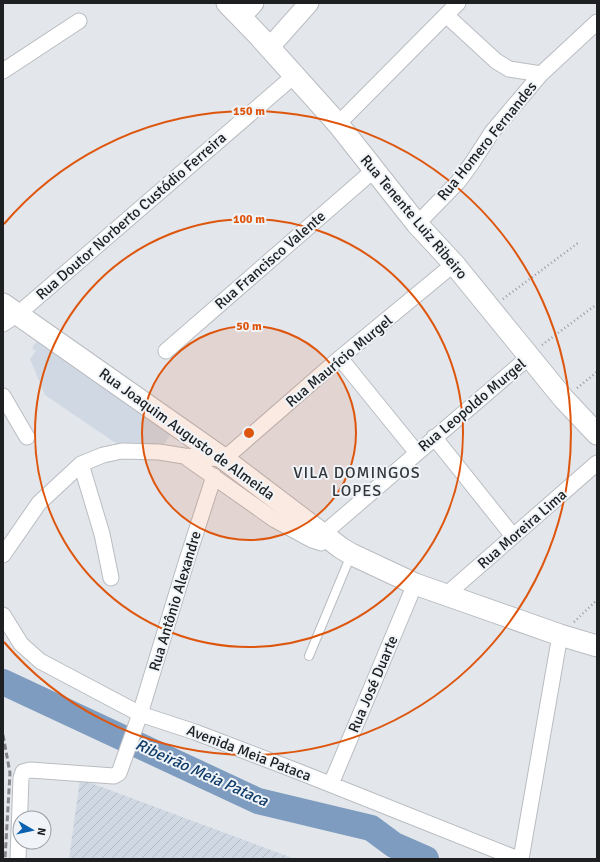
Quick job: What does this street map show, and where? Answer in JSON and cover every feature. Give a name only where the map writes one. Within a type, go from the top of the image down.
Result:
[{"type":"main road","name":"Rua Tenente Luiz Ribeiro","points":[[241,8],[269,48],[338,124],[417,224],[454,264],[563,398],[597,434]]},
{"type":"main road","name":"Rua Joaquim Augusto de Almeida","points":[[8,314],[224,459],[318,537],[415,584],[560,635],[597,646]]},
{"type":"street","points":[[269,48],[309,3]]},
{"type":"street","points":[[338,124],[458,3]]},
{"type":"street","points":[[446,15],[496,61],[509,69],[540,74]]},
{"type":"street","points":[[3,71],[79,21]]},
{"type":"street","name":"Rua Homero Fernandes","points":[[417,224],[458,182],[492,132],[540,74],[597,22]]},
{"type":"street","name":"Rua Doutor Norberto Custódio Ferreira","points":[[8,314],[295,75]]},
{"type":"street","name":"Rua Francisco Valente","points":[[166,351],[374,170]]},
{"type":"street","name":"Rua Maurício Murgel","points":[[224,459],[340,358],[454,264]]},
{"type":"street","name":"Rua Leopoldo Murgel","points":[[318,537],[530,356]]},
{"type":"street","points":[[340,358],[417,453]]},
{"type":"street","points":[[3,396],[27,437]]},
{"type":"street","points":[[434,437],[513,536]]},
{"type":"street","points":[[3,555],[39,503],[81,464],[103,455],[122,451],[159,452],[184,456],[224,459]]},
{"type":"street","points":[[184,456],[275,520],[318,537]]},
{"type":"street","name":"Rua Moreira Lima","points":[[447,594],[597,463]]},
{"type":"street","points":[[81,464],[102,534],[111,578]]},
{"type":"street","name":"Rua Antônio Alexandre","points":[[18,859],[21,775],[23,772],[30,770],[114,776],[119,773],[138,720],[214,476]]},
{"type":"street","name":"Rua José Duarte","points":[[331,784],[415,584]]},
{"type":"street","name":"Avenida Meia Pataca","points":[[3,615],[21,644],[40,661],[138,720],[196,732],[518,859]]},
{"type":"street","points":[[521,859],[560,635]]},
{"type":"lane","points":[[309,656],[346,551]]},
{"type":"path","points":[[491,309],[578,243]]},
{"type":"path","name":"Rua Leopoldo Murgel","points":[[530,356],[553,336],[597,304]]},
{"type":"path","points":[[563,398],[597,372]]},
{"type":"path","points":[[560,635],[597,600]]},
{"type":"shaded area","points":[[37,341],[172,433],[164,444],[140,444],[123,448],[45,395],[30,359],[36,351],[32,348]]},
{"type":"shaded area","points":[[80,779],[295,859],[69,859]]},
{"type":"waterway","name":"Ribeirão Meia Pataca","points":[[3,682],[258,801],[371,828],[394,845],[426,859]]},
{"type":"railway","points":[[3,735],[10,773],[5,859]]},
{"type":"district","name":"VILA DOMINGOS LOPES","points":[[357,481]]}]
